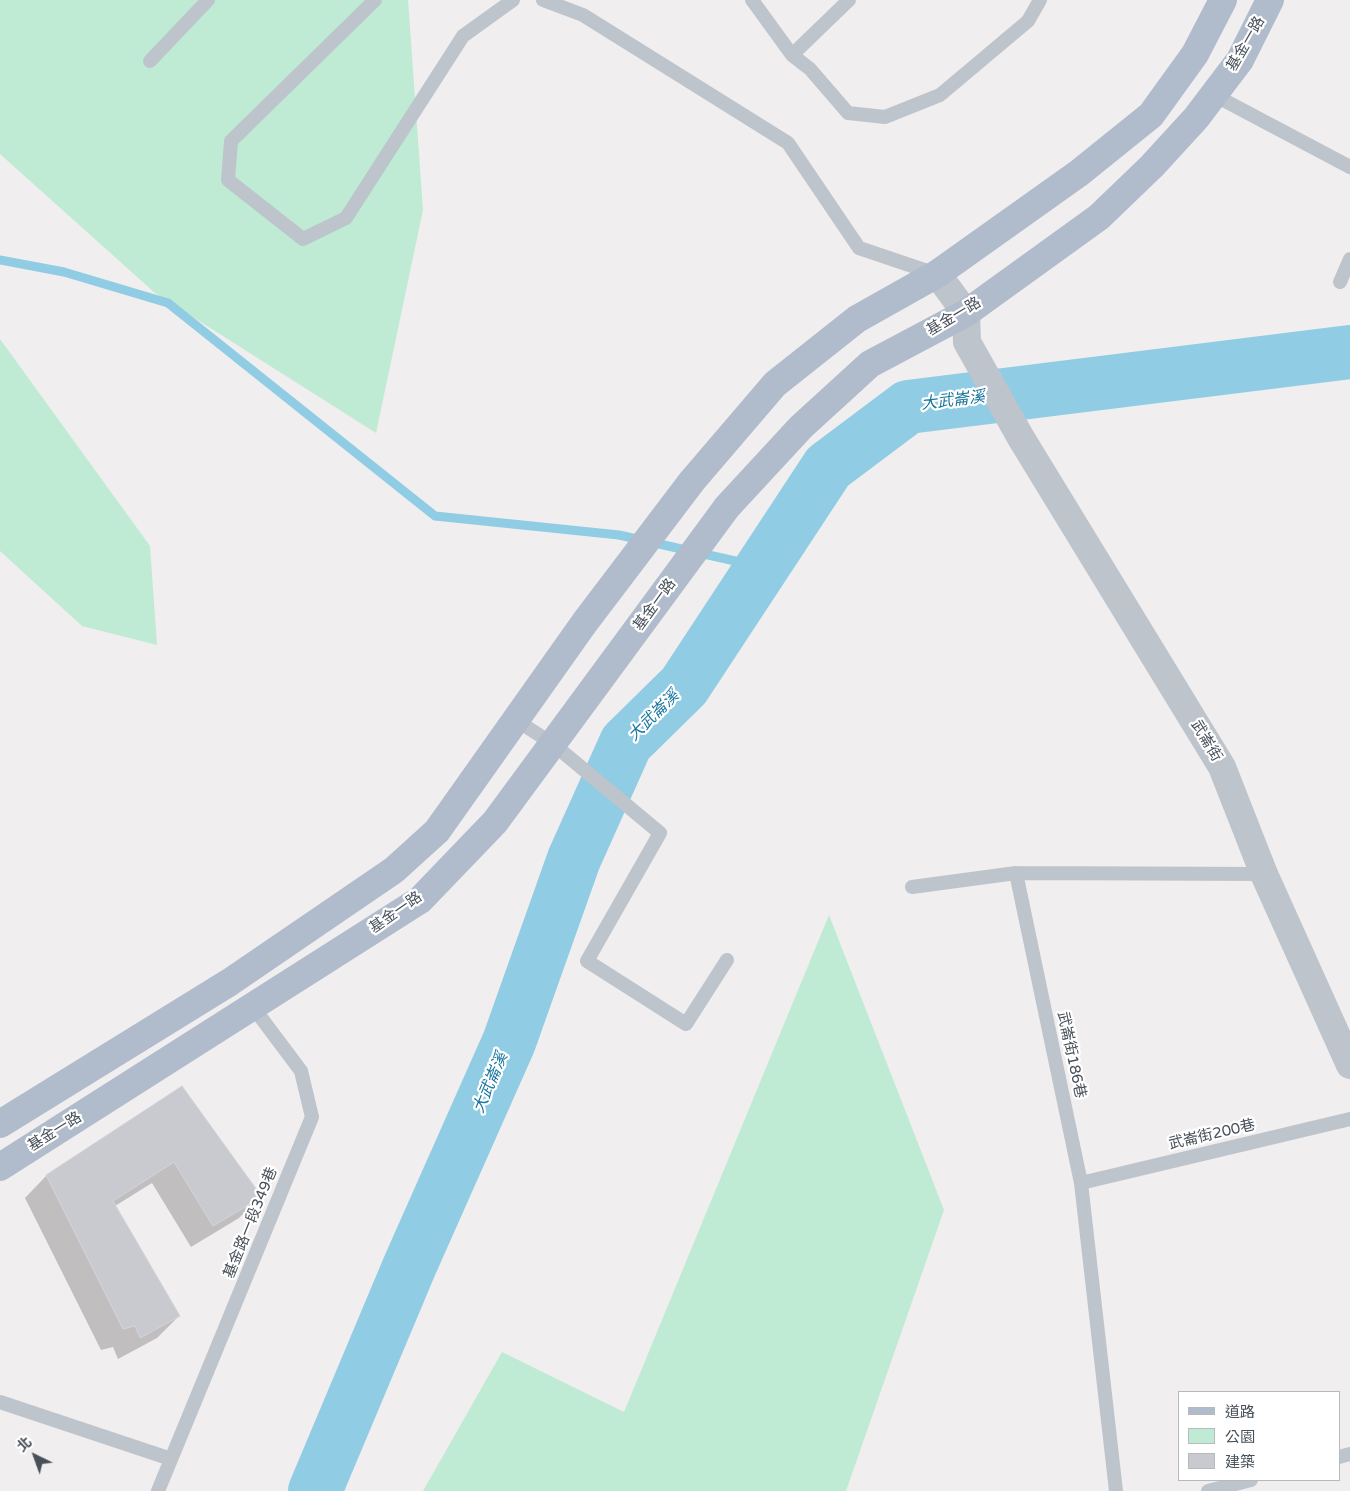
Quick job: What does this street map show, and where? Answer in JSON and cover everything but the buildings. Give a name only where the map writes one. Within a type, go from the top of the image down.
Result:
[{"type":"main road","points":[[0,1124],[230,982],[394,870],[437,831],[585,622],[692,481],[775,384],[857,319],[937,274],[1079,173],[1151,115],[1195,54],[1223,0]]},
{"type":"main road","name":"基金一路","points":[[0,1167],[420,900],[495,822],[727,507],[800,427],[870,364],[966,313],[1099,217],[1152,166],[1214,96],[1240,60],[1270,0]]},
{"type":"street","points":[[937,274],[966,313]]},
{"type":"street","name":"武崙街","points":[[966,313],[968,342],[1021,438],[1222,767],[1264,874],[1350,1065]]},
{"type":"lane","points":[[150,61],[208,0]]},
{"type":"lane","points":[[375,0],[231,141],[228,180],[302,239],[346,218],[463,36],[513,0]]},
{"type":"lane","points":[[543,0],[583,15],[788,143],[859,248],[937,274]]},
{"type":"lane","points":[[752,0],[792,55],[810,69],[848,113],[885,117],[940,95],[1028,21],[1040,0]]},
{"type":"lane","points":[[792,55],[849,0]]},
{"type":"lane","points":[[1214,96],[1350,167]]},
{"type":"lane","points":[[1340,282],[1350,259]]},
{"type":"lane","points":[[516,720],[553,744],[660,833],[587,961],[686,1024],[727,960]]},
{"type":"lane","points":[[912,887],[1016,873],[1264,874]]},
{"type":"lane","name":"武崙街186巷","points":[[1016,873],[1082,1183],[1116,1491]]},
{"type":"lane","name":"基金路一段349巷","points":[[158,1491],[312,1117],[301,1071],[254,1007]]},
{"type":"lane","name":"武崙街200巷","points":[[1082,1183],[1350,1120]]},
{"type":"lane","points":[[0,1402],[171,1459]]},
{"type":"lane","points":[[1208,1491],[1247,1481]]},
{"type":"green space","points":[[0,0],[408,0],[423,210],[376,433],[155,293],[0,154]]},
{"type":"green space","points":[[0,339],[150,546],[157,645],[82,626],[0,551]]},
{"type":"green space","points":[[829,915],[944,1210],[846,1491],[423,1491],[502,1352],[624,1412]]},
{"type":"waterway","points":[[0,260],[64,272],[168,303],[435,516],[619,535],[762,567]]},
{"type":"waterway","name":"大武崙溪","points":[[315,1491],[410,1265],[509,1042],[574,859],[626,743],[684,686],[828,467],[908,407],[1350,352]]}]
